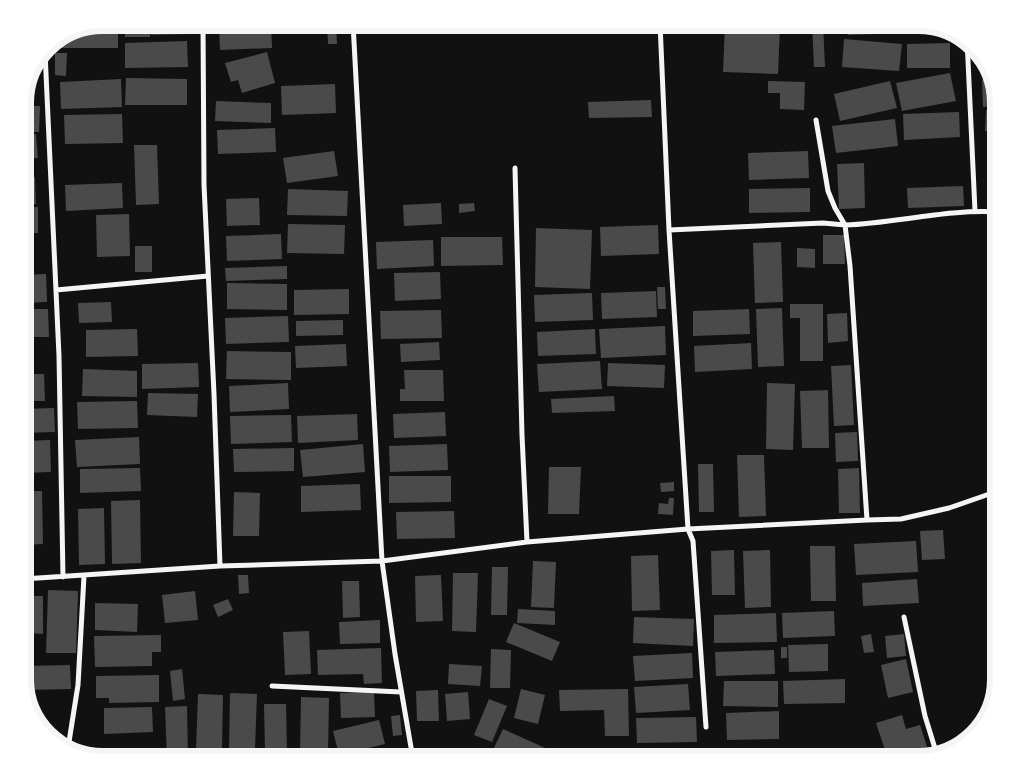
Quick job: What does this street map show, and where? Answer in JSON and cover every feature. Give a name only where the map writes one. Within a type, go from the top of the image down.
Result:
[{"type":"street","points":[[202,31],[204,184],[220,566]]},
{"type":"street","points":[[353,31],[382,561],[411,751]]},
{"type":"street","points":[[660,31],[669,230],[688,529],[693,541],[706,727]]},
{"type":"street","points":[[968,51],[975,211]]},
{"type":"street","points":[[45,60],[56,290],[63,577]]},
{"type":"street","points":[[816,120],[828,191],[845,225],[850,266],[867,520]]},
{"type":"street","points":[[515,168],[522,435],[527,542]]},
{"type":"street","points":[[669,230],[823,223],[845,225],[975,211],[990,212]]},
{"type":"street","points":[[56,290],[208,276]]},
{"type":"street","points":[[31,579],[220,566],[382,561],[527,542],[688,529],[901,519],[948,508],[990,494]]},
{"type":"street","points":[[69,742],[78,685],[84,576]]},
{"type":"street","points":[[904,617],[925,716],[935,748]]},
{"type":"street","points":[[272,686],[401,692]]},
{"type":"building","points":[[103,31],[118,31],[118,48],[57,48],[80,35]]},
{"type":"building","points":[[125,31],[150,31],[150,37],[125,37]]},
{"type":"building","points":[[151,31],[191,31],[191,34],[151,35]]},
{"type":"building","points":[[219,31],[271,31],[272,48],[220,50]]},
{"type":"building","points":[[327,31],[336,31],[337,44],[328,44]]},
{"type":"building","points":[[725,31],[780,31],[778,74],[723,72]]},
{"type":"building","points":[[812,31],[823,31],[825,67],[814,67]]},
{"type":"building","points":[[848,31],[903,31],[903,33],[848,35]]},
{"type":"building","points":[[918,31],[933,33],[908,32]]},
{"type":"building","points":[[844,39],[902,44],[899,71],[842,67]]},
{"type":"building","points":[[187,41],[188,67],[125,68],[125,43]]},
{"type":"building","points":[[950,43],[950,68],[907,68],[907,44]]},
{"type":"building","points":[[267,52],[275,83],[242,93],[238,80],[231,82],[225,63]]},
{"type":"building","points":[[55,53],[67,53],[66,76],[55,75]]},
{"type":"building","points":[[950,73],[956,101],[902,111],[896,83]]},
{"type":"building","points":[[126,78],[187,79],[187,105],[125,105]]},
{"type":"building","points":[[121,79],[122,107],[61,109],[60,82]]},
{"type":"building","points":[[982,80],[986,80],[990,107],[983,107]]},
{"type":"building","points":[[768,81],[805,82],[804,110],[780,109],[780,93],[768,93]]},
{"type":"building","points":[[890,81],[897,108],[840,121],[834,94]]},
{"type":"building","points":[[335,84],[336,113],[282,115],[281,86]]},
{"type":"building","points":[[651,100],[652,117],[589,118],[588,102]]},
{"type":"building","points":[[216,101],[271,103],[271,123],[215,121]]},
{"type":"building","points":[[31,106],[40,106],[39,132],[31,132]]},
{"type":"building","points":[[986,110],[990,110],[990,131],[985,131]]},
{"type":"building","points":[[959,112],[960,137],[904,140],[903,114]]},
{"type":"building","points":[[122,114],[123,143],[65,144],[64,115]]},
{"type":"building","points":[[895,119],[898,146],[836,153],[832,126]]},
{"type":"building","points":[[275,128],[276,152],[218,154],[217,130]]},
{"type":"building","points":[[31,134],[36,134],[38,158],[31,158]]},
{"type":"building","points":[[134,145],[157,145],[159,204],[136,205]]},
{"type":"building","points":[[334,151],[338,176],[287,183],[283,158]]},
{"type":"building","points":[[808,151],[809,178],[749,180],[748,153]]},
{"type":"building","points":[[864,163],[865,208],[839,209],[837,164]]},
{"type":"building","points":[[31,177],[35,177],[36,204],[31,204]]},
{"type":"building","points":[[122,183],[123,208],[66,211],[65,185]]},
{"type":"building","points":[[963,186],[964,206],[908,208],[907,188]]},
{"type":"building","points":[[810,188],[810,212],[749,213],[749,189]]},
{"type":"building","points":[[288,189],[348,191],[347,216],[287,215]]},
{"type":"building","points":[[259,198],[260,225],[227,226],[226,199]]},
{"type":"building","points":[[441,203],[442,224],[404,226],[403,205]]},
{"type":"building","points":[[474,203],[475,211],[459,213],[459,204]]},
{"type":"building","points":[[31,207],[38,207],[38,233],[31,233]]},
{"type":"building","points":[[129,214],[130,256],[97,257],[96,215]]},
{"type":"building","points":[[288,224],[345,225],[344,254],[287,253]]},
{"type":"building","points":[[658,225],[659,254],[601,256],[600,227]]},
{"type":"building","points":[[536,228],[592,230],[590,289],[535,287]]},
{"type":"building","points":[[281,234],[282,259],[227,261],[226,236]]},
{"type":"building","points":[[823,235],[844,235],[845,264],[823,264]]},
{"type":"building","points":[[441,237],[502,237],[503,265],[441,266]]},
{"type":"building","points":[[433,240],[434,266],[377,269],[376,242]]},
{"type":"building","points":[[31,241],[34,241],[34,254],[31,254]]},
{"type":"building","points":[[781,242],[783,302],[755,303],[753,243]]},
{"type":"building","points":[[135,246],[152,246],[152,272],[135,272]]},
{"type":"building","points":[[797,248],[815,249],[815,268],[797,267]]},
{"type":"building","points":[[287,266],[287,279],[226,281],[225,268]]},
{"type":"building","points":[[440,272],[441,299],[395,301],[394,273]]},
{"type":"building","points":[[46,274],[47,302],[31,303],[31,275]]},
{"type":"building","points":[[227,283],[287,284],[287,310],[227,309]]},
{"type":"building","points":[[657,287],[665,287],[666,309],[658,309]]},
{"type":"building","points":[[349,289],[349,314],[294,315],[294,290]]},
{"type":"building","points":[[656,291],[657,317],[602,319],[601,293]]},
{"type":"building","points":[[592,293],[593,320],[535,322],[534,295]]},
{"type":"building","points":[[111,302],[112,322],[79,323],[78,303]]},
{"type":"building","points":[[790,304],[823,304],[823,361],[800,361],[800,318],[790,318]]},
{"type":"building","points":[[782,308],[784,366],[758,367],[756,309]]},
{"type":"building","points":[[31,309],[48,309],[49,337],[31,337]]},
{"type":"building","points":[[749,309],[750,334],[693,336],[693,311]]},
{"type":"building","points":[[441,310],[442,338],[381,339],[380,311]]},
{"type":"building","points":[[847,313],[848,341],[828,343],[827,314]]},
{"type":"building","points":[[288,316],[289,342],[226,344],[225,318]]},
{"type":"building","points":[[343,320],[343,335],[296,336],[296,321]]},
{"type":"building","points":[[665,326],[666,355],[601,358],[599,329]]},
{"type":"building","points":[[137,329],[138,356],[86,357],[86,330]]},
{"type":"building","points":[[595,329],[596,354],[538,356],[537,332]]},
{"type":"building","points":[[439,342],[440,360],[401,362],[400,344]]},
{"type":"building","points":[[751,343],[752,369],[695,372],[694,346]]},
{"type":"building","points":[[346,344],[347,366],[296,368],[295,346]]},
{"type":"building","points":[[227,351],[291,352],[291,380],[226,379]]},
{"type":"building","points":[[600,361],[602,389],[539,392],[537,364]]},
{"type":"building","points":[[198,363],[199,387],[142,389],[142,364]]},
{"type":"building","points":[[608,363],[665,365],[664,388],[607,386]]},
{"type":"building","points":[[851,365],[854,425],[834,426],[831,366]]},
{"type":"building","points":[[83,369],[137,371],[137,397],[82,396]]},
{"type":"building","points":[[404,370],[443,370],[444,401],[400,401],[400,389],[405,389]]},
{"type":"building","points":[[31,374],[44,374],[45,401],[31,401]]},
{"type":"building","points":[[288,383],[289,409],[230,412],[229,386]]},
{"type":"building","points":[[767,383],[795,384],[793,450],[766,449]]},
{"type":"building","points":[[828,390],[829,448],[802,448],[800,391]]},
{"type":"building","points":[[148,393],[198,394],[197,417],[147,415]]},
{"type":"building","points":[[614,396],[615,411],[552,413],[551,399]]},
{"type":"building","points":[[137,401],[138,428],[78,429],[77,402]]},
{"type":"building","points":[[54,408],[55,432],[31,433],[31,409]]},
{"type":"building","points":[[445,412],[446,436],[394,438],[393,414]]},
{"type":"building","points":[[357,414],[358,440],[298,443],[297,416]]},
{"type":"building","points":[[291,415],[292,442],[231,444],[230,416]]},
{"type":"building","points":[[857,432],[858,461],[836,462],[835,433]]},
{"type":"building","points":[[139,437],[140,464],[77,467],[75,440]]},
{"type":"building","points":[[50,440],[51,472],[31,473],[31,441]]},
{"type":"building","points":[[363,444],[365,472],[303,477],[300,450]]},
{"type":"building","points":[[447,444],[448,470],[390,472],[389,446]]},
{"type":"building","points":[[294,448],[294,471],[234,472],[233,449]]},
{"type":"building","points":[[737,455],[764,455],[766,516],[739,517]]},
{"type":"building","points":[[698,464],[713,464],[714,512],[699,512]]},
{"type":"building","points":[[549,467],[581,467],[579,514],[548,514]]},
{"type":"building","points":[[140,468],[141,491],[80,493],[80,469]]},
{"type":"building","points":[[859,468],[860,513],[839,513],[838,469]]},
{"type":"building","points":[[389,476],[451,476],[451,502],[389,503]]},
{"type":"building","points":[[674,482],[674,491],[661,492],[660,483]]},
{"type":"building","points":[[360,484],[361,510],[301,512],[301,486]]},
{"type":"building","points":[[31,491],[42,491],[43,544],[31,545]]},
{"type":"building","points":[[234,492],[260,493],[259,536],[233,536]]},
{"type":"building","points":[[669,498],[674,498],[673,515],[658,514],[659,503],[668,504]]},
{"type":"building","points":[[140,500],[141,563],[112,564],[111,501]]},
{"type":"building","points":[[104,508],[105,564],[79,565],[78,509]]},
{"type":"building","points":[[454,511],[455,538],[397,539],[396,512]]},
{"type":"building","points":[[943,530],[945,559],[922,560],[920,531]]},
{"type":"building","points":[[916,541],[918,572],[856,575],[854,544]]},
{"type":"building","points":[[810,546],[835,546],[836,601],[811,601]]},
{"type":"building","points":[[734,550],[735,595],[712,595],[711,551]]},
{"type":"building","points":[[770,550],[771,607],[745,608],[743,551]]},
{"type":"building","points":[[658,555],[660,610],[632,611],[631,556]]},
{"type":"building","points":[[533,561],[556,562],[554,608],[531,607]]},
{"type":"building","points":[[492,567],[508,567],[507,615],[491,615]]},
{"type":"building","points":[[453,573],[478,573],[476,632],[452,631]]},
{"type":"building","points":[[238,575],[248,575],[249,593],[239,594]]},
{"type":"building","points":[[441,575],[443,621],[416,622],[415,576]]},
{"type":"building","points":[[917,579],[919,603],[863,606],[862,583]]},
{"type":"building","points":[[342,581],[359,581],[360,617],[343,618]]},
{"type":"building","points":[[48,590],[78,591],[76,653],[46,653]]},
{"type":"building","points":[[195,591],[198,620],[165,623],[162,595]]},
{"type":"building","points":[[31,596],[43,596],[43,634],[31,633]]},
{"type":"building","points":[[228,599],[233,610],[218,617],[213,605]]},
{"type":"building","points":[[95,603],[138,604],[137,632],[95,630]]},
{"type":"building","points":[[518,609],[555,611],[555,625],[517,623]]},
{"type":"building","points":[[834,611],[835,636],[783,638],[782,613]]},
{"type":"building","points":[[776,613],[777,642],[714,643],[714,615]]},
{"type":"building","points":[[634,617],[694,619],[693,646],[633,643]]},
{"type":"building","points":[[380,620],[380,643],[340,644],[339,622]]},
{"type":"building","points":[[514,623],[560,642],[552,661],[506,642]]},
{"type":"building","points":[[309,631],[311,674],[285,675],[283,632]]},
{"type":"building","points":[[871,634],[874,652],[864,653],[861,636]]},
{"type":"building","points":[[904,634],[906,656],[887,658],[885,636]]},
{"type":"building","points":[[161,635],[161,652],[152,652],[152,666],[95,667],[94,636]]},
{"type":"building","points":[[828,644],[828,671],[789,672],[788,645]]},
{"type":"building","points":[[781,647],[787,647],[787,658],[781,658]]},
{"type":"building","points":[[381,648],[382,683],[364,684],[363,674],[318,675],[317,650]]},
{"type":"building","points":[[491,649],[511,650],[510,688],[490,688]]},
{"type":"building","points":[[774,650],[775,674],[716,676],[715,652]]},
{"type":"building","points":[[692,653],[693,678],[635,681],[633,656]]},
{"type":"building","points":[[906,659],[913,692],[888,698],[881,665]]},
{"type":"building","points":[[449,664],[482,666],[480,686],[448,684]]},
{"type":"building","points":[[70,665],[71,689],[32,690],[31,666]]},
{"type":"building","points":[[182,669],[185,699],[173,701],[170,671]]},
{"type":"building","points":[[159,675],[159,702],[109,703],[109,698],[96,698],[96,676]]},
{"type":"building","points":[[845,679],[845,703],[784,704],[783,681]]},
{"type":"building","points":[[724,681],[778,681],[778,707],[723,706]]},
{"type":"building","points":[[688,684],[690,710],[636,713],[634,687]]},
{"type":"building","points":[[521,689],[545,695],[538,724],[514,718]]},
{"type":"building","points":[[628,689],[629,736],[605,736],[604,710],[560,711],[559,690]]},
{"type":"building","points":[[438,690],[439,721],[417,721],[416,691]]},
{"type":"building","points":[[374,692],[375,717],[341,718],[340,693]]},
{"type":"building","points":[[468,692],[470,719],[447,721],[445,694]]},
{"type":"building","points":[[230,693],[257,694],[255,749],[229,749]]},
{"type":"building","points":[[198,694],[223,695],[222,750],[196,749]]},
{"type":"building","points":[[301,697],[329,698],[328,751],[300,751]]},
{"type":"building","points":[[489,699],[507,706],[492,742],[474,735]]},
{"type":"building","points":[[264,704],[286,704],[287,751],[265,751]]},
{"type":"building","points":[[187,706],[188,751],[167,751],[165,707]]},
{"type":"building","points":[[152,707],[153,732],[104,734],[104,708]]},
{"type":"building","points":[[779,711],[779,739],[727,740],[726,713]]},
{"type":"building","points":[[400,715],[402,735],[393,736],[391,716]]},
{"type":"building","points":[[902,715],[906,729],[920,725],[928,750],[885,751],[876,723]]},
{"type":"building","points":[[696,717],[697,742],[637,743],[636,718]]},
{"type":"building","points":[[379,720],[385,744],[356,751],[338,751],[333,731]]},
{"type":"building","points":[[503,729],[552,751],[492,751]]}]
